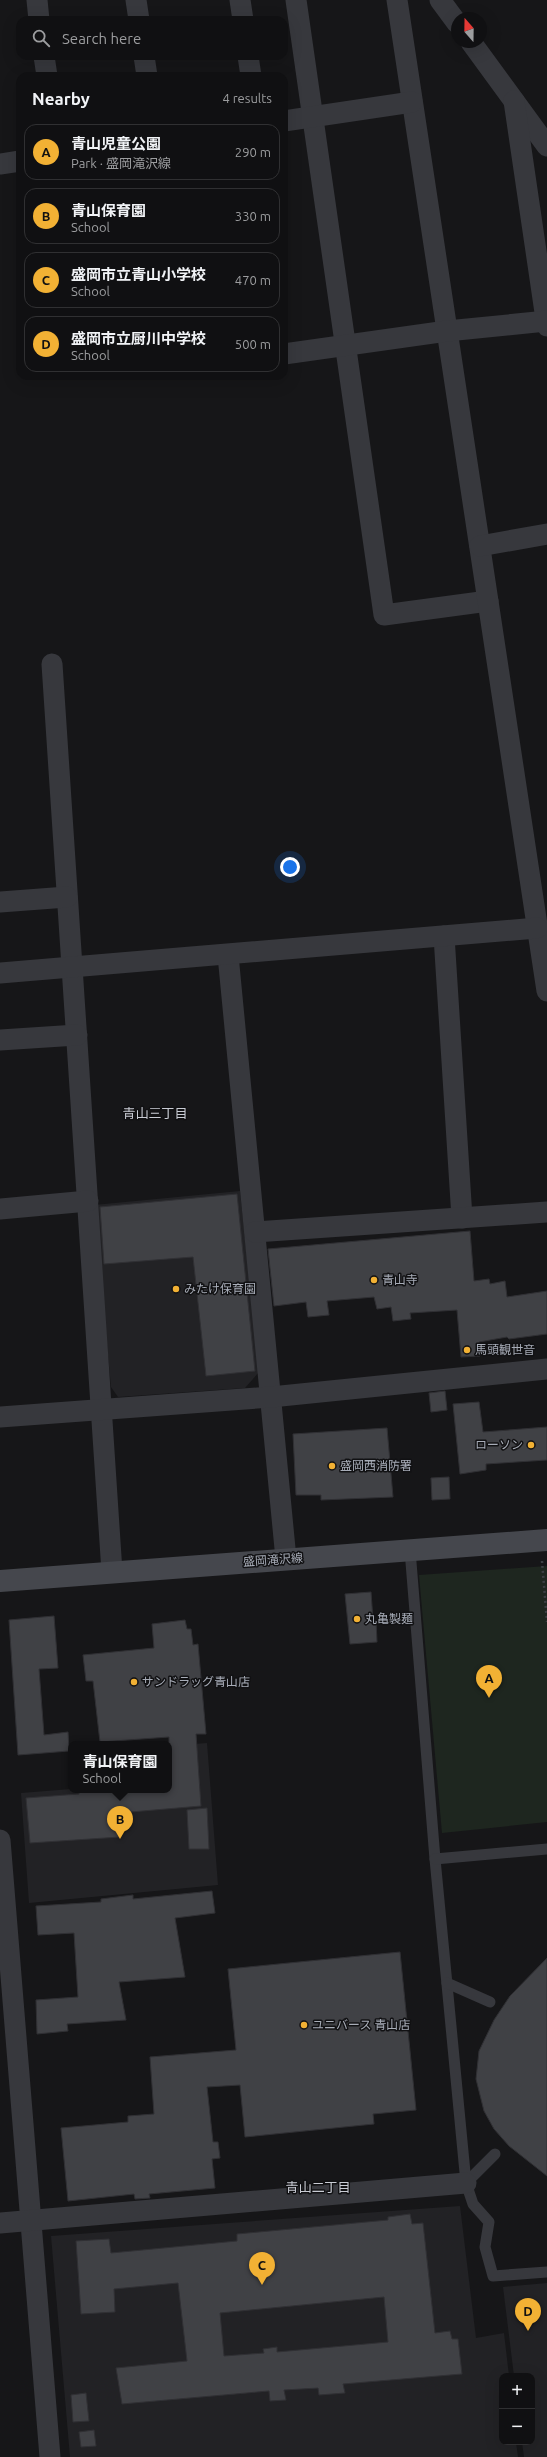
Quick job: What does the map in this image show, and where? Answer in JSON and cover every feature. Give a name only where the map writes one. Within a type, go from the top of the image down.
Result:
[{"type":"main road","name":"盛岡滝沢線","points":[[0,1581],[410,1550],[545,1550]]},
{"type":"street","points":[[37,0],[39,16]]},
{"type":"street","points":[[136,0],[138,16]]},
{"type":"street","points":[[240,0],[242,16]]},
{"type":"street","points":[[296,0],[311,117],[384,615],[488,601]]},
{"type":"street","points":[[397,0],[488,601],[539,881],[537,928],[547,991]]},
{"type":"street","points":[[440,0],[451,15]]},
{"type":"street","points":[[475,48],[547,146]]},
{"type":"street","points":[[45,60],[46,72]]},
{"type":"street","points":[[145,60],[146,72]]},
{"type":"street","points":[[249,60],[250,72]]},
{"type":"street","points":[[288,353],[447,331],[547,322],[514,101]]},
{"type":"street","points":[[288,120],[412,102]]},
{"type":"street","points":[[0,164],[16,162]]},
{"type":"street","points":[[480,546],[547,534]]},
{"type":"street","points":[[52,664],[112,1572]]},
{"type":"street","points":[[0,902],[67,897]]},
{"type":"street","points":[[0,973],[537,928]]},
{"type":"street","points":[[444,936],[462,1218]]},
{"type":"street","points":[[228,955],[286,1560]]},
{"type":"street","points":[[0,1040],[76,1035]]},
{"type":"street","points":[[0,1209],[88,1201]]},
{"type":"street","points":[[255,1232],[547,1212]]},
{"type":"street","points":[[0,1417],[271,1397],[547,1369]]},
{"type":"street","points":[[0,1840],[5,1966],[31,2220],[50,2457]]},
{"type":"street","points":[[0,2223],[466,2183]]},
{"type":"lane","points":[[410,1550],[436,1859],[466,2183],[473,2204],[489,2222],[485,2247],[493,2276],[547,2272]]},
{"type":"lane","points":[[436,1859],[547,1849]]},
{"type":"lane","points":[[447,1983],[490,2002]]},
{"type":"lane","points":[[466,2183],[495,2154]]},
{"type":"path","points":[[545,1550],[547,1622]]},
{"type":"shaded area","name":"みたけ保育園","points":[[240,1191],[259,1372],[245,1388],[118,1397],[111,1387],[94,1205]]},
{"type":"shaded area","points":[[547,1566],[547,1822],[442,1833],[419,1575]]},
{"type":"shaded area","points":[[207,1743],[218,1885],[29,1903],[21,1793],[68,1789],[68,1793],[172,1793],[172,1746]]},
{"type":"shaded area","points":[[460,2206],[476,2338],[504,2333],[509,2373],[499,2373],[499,2445],[516,2445],[518,2457],[70,2457],[51,2236]]},
{"type":"shaded area","points":[[547,2283],[547,2457],[524,2457],[522,2445],[535,2445],[535,2373],[514,2373],[503,2287]]},
{"type":"building","points":[[237,1194],[255,1371],[206,1376],[193,1257],[104,1264],[100,1207]]},
{"type":"building","points":[[470,1231],[474,1281],[489,1279],[490,1284],[505,1281],[507,1297],[547,1291],[547,1334],[509,1339],[507,1337],[479,1342],[480,1356],[461,1357],[457,1310],[410,1313],[411,1319],[393,1321],[391,1307],[377,1309],[374,1297],[327,1301],[329,1315],[308,1317],[306,1302],[274,1306],[268,1249]]},
{"type":"building","points":[[445,1391],[447,1410],[431,1412],[429,1393]]},
{"type":"building","points":[[479,1402],[483,1432],[547,1427],[547,1460],[486,1464],[486,1470],[460,1474],[453,1404]]},
{"type":"building","points":[[387,1428],[393,1497],[321,1500],[321,1495],[296,1495],[293,1434]]},
{"type":"building","points":[[449,1477],[450,1499],[432,1500],[431,1478]]},
{"type":"building","points":[[371,1592],[373,1620],[376,1620],[377,1642],[350,1644],[345,1594]]},
{"type":"building","points":[[54,1616],[58,1668],[39,1669],[44,1735],[68,1732],[68,1751],[18,1755],[9,1620]]},
{"type":"building","points":[[185,1620],[187,1629],[191,1629],[193,1645],[198,1644],[206,1734],[196,1734],[201,1806],[119,1813],[120,1837],[30,1843],[26,1798],[79,1793],[172,1793],[172,1741],[169,1741],[169,1737],[100,1741],[93,1681],[86,1681],[83,1655],[154,1648],[152,1624]]},
{"type":"building","points":[[207,1808],[209,1849],[189,1849],[187,1810]]},
{"type":"building","points":[[212,1891],[215,1913],[175,1918],[185,1977],[119,1982],[126,2020],[67,2024],[68,2031],[37,2034],[36,2000],[78,1997],[74,1933],[38,1935],[36,1906],[101,1902],[101,1899],[133,1895],[133,1899]]},
{"type":"building","points":[[400,1952],[416,2110],[373,2114],[374,2124],[245,2137],[240,2085],[207,2087],[213,2142],[218,2142],[220,2158],[212,2159],[215,2188],[149,2194],[150,2198],[135,2199],[134,2194],[68,2201],[61,2128],[128,2122],[128,2116],[154,2114],[150,2057],[236,2050],[228,1969]]},
{"type":"building","points":[[547,1958],[547,2176],[509,2146],[494,2129],[484,2111],[476,2079],[479,2051],[494,2020],[510,1996]]},
{"type":"building","points":[[410,2214],[412,2224],[423,2223],[435,2333],[450,2331],[452,2339],[458,2339],[462,2374],[343,2384],[345,2393],[319,2395],[318,2388],[284,2390],[286,2400],[270,2401],[269,2391],[122,2404],[116,2368],[187,2361],[178,2283],[114,2289],[115,2312],[81,2314],[76,2241],[109,2239],[111,2253],[237,2241],[237,2234],[388,2220],[388,2217]],"holes":[[[384,2297],[388,2342],[277,2352],[277,2347],[263,2349],[264,2353],[224,2356],[220,2313]]]},
{"type":"building","points":[[86,2393],[89,2421],[73,2422],[71,2395]]},
{"type":"building","points":[[94,2430],[96,2446],[81,2447],[79,2432]]},
{"type":"place","name":"青山寺","points":[[374,1280]]},
{"type":"place","name":"みたけ保育園","points":[[176,1289]]},
{"type":"place","name":"馬頭観世音","points":[[467,1350]]},
{"type":"place","name":"ローソン","points":[[531,1445]]},
{"type":"place","name":"盛岡西消防署","points":[[332,1466]]},
{"type":"place","name":"丸亀製麺","points":[[357,1619]]},
{"type":"place","name":"サンドラッグ青山店","points":[[134,1682]]},
{"type":"place","name":"青山児童公園","points":[[489,1698]]},
{"type":"place","name":"青山保育園","points":[[120,1839]]},
{"type":"place","name":"ユニバース 青山店","points":[[304,2025]]},
{"type":"place","name":"盛岡市立青山小学校","points":[[262,2285]]},
{"type":"place","name":"盛岡市立厨川中学校","points":[[528,2331]]},
{"type":"district","name":"青山三丁目","points":[[155,1113]]},
{"type":"district","name":"青山二丁目","points":[[318,2187]]}]
